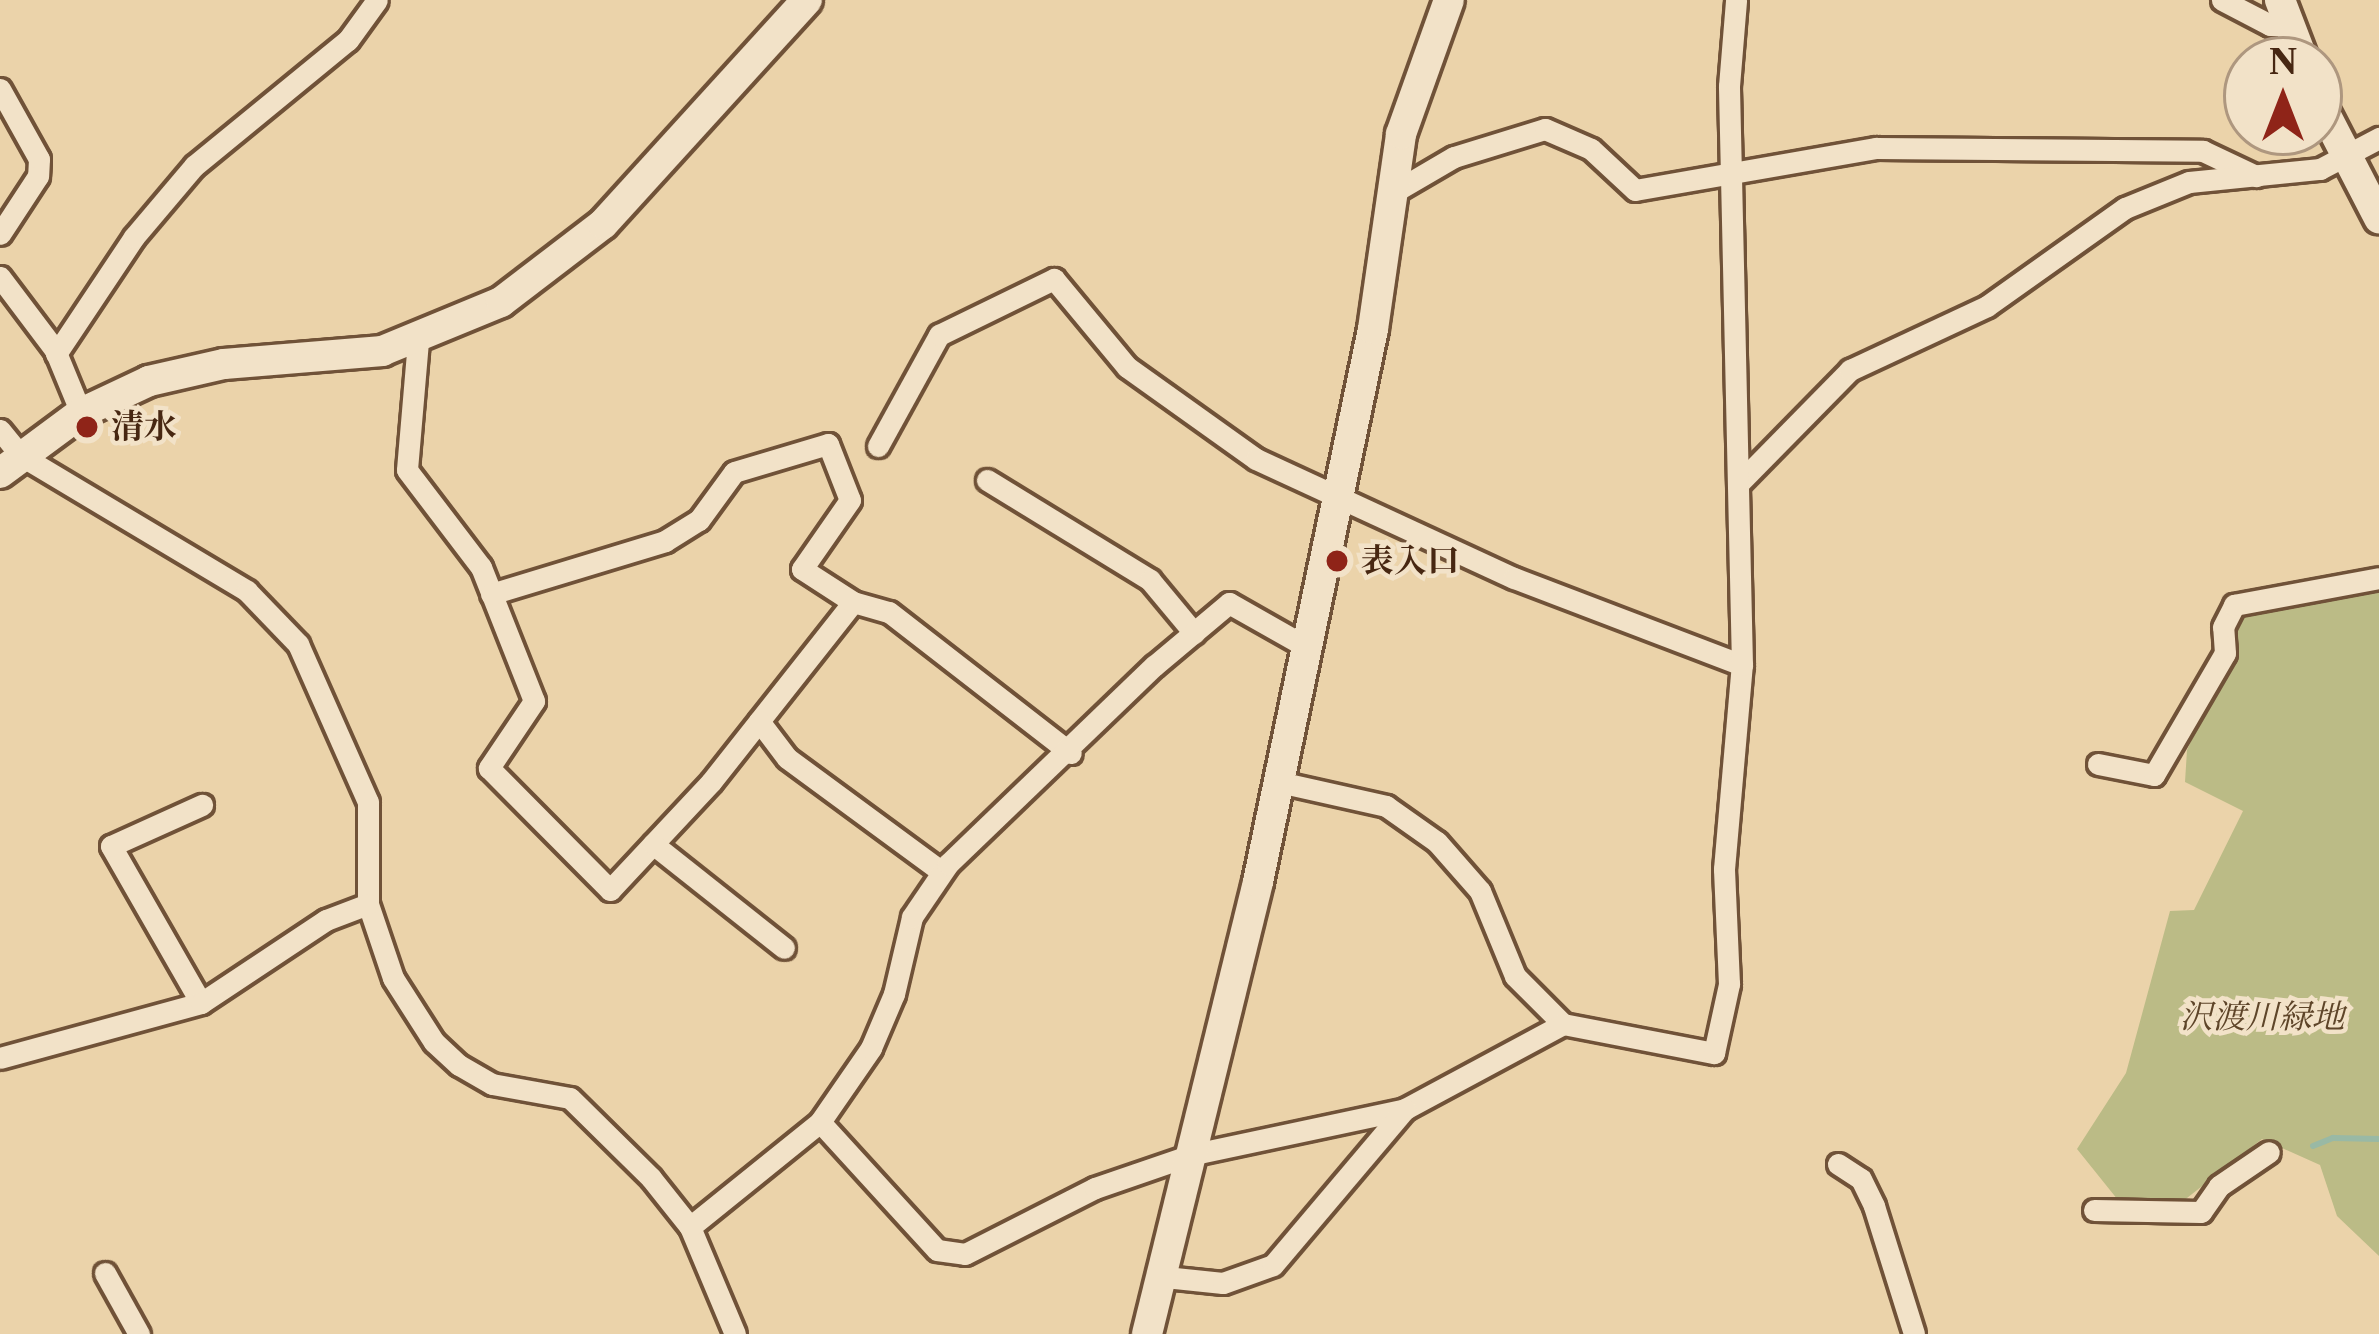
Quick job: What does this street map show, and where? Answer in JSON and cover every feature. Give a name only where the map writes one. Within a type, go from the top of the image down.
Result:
[{"type":"street","points":[[56,354],[134,237],[194,166],[348,40],[377,0]]},
{"type":"street","points":[[10,464],[81,413],[184,371],[352,356],[418,341],[501,302],[603,224],[807,0]]},
{"type":"street","points":[[1148,1334],[1279,782],[1407,109],[1449,0]]},
{"type":"street","points":[[1279,782],[1386,806],[1437,842],[1480,891],[1515,976],[1563,1024],[1699,1053],[1719,1046],[1729,984],[1727,796],[1742,665],[1736,0]]},
{"type":"street","points":[[2222,0],[2270,25],[2285,13]]},
{"type":"street","points":[[0,89],[39,159],[38,176],[0,234]]},
{"type":"street","points":[[1394,192],[1454,157],[1545,129],[1591,148],[1635,190],[1735,177],[1876,148],[2203,151],[2256,176]]},
{"type":"street","points":[[1742,481],[1850,370],[1987,306],[2125,208],[2189,182],[2256,176],[2343,158],[2379,138]]},
{"type":"street","points":[[2343,158],[2379,218]]},
{"type":"street","points":[[0,277],[56,354],[81,413]]},
{"type":"street","points":[[878,446],[939,335],[1054,279],[1154,388],[1256,459],[1514,578],[1742,665]]},
{"type":"street","points":[[418,341],[407,470],[481,566],[533,701],[489,768],[610,890],[759,721],[853,602]]},
{"type":"street","points":[[0,430],[10,464],[247,591],[298,644],[368,802],[368,904],[393,978],[434,1042],[492,1084],[570,1098],[691,1227],[735,1334]]},
{"type":"street","points":[[491,594],[664,542],[699,520],[734,472],[829,444],[850,500],[802,569],[853,602],[890,612],[1071,753]]},
{"type":"street","points":[[987,480],[1150,580],[1194,633]]},
{"type":"street","points":[[2098,764],[2155,776],[2225,653],[2223,627],[2234,605],[2379,578]]},
{"type":"street","points":[[691,1227],[820,1122],[871,1048],[894,994],[912,917],[942,872],[1229,603],[1303,645]]},
{"type":"street","points":[[759,721],[787,758],[942,872]]},
{"type":"street","points":[[201,1003],[111,846],[202,805]]},
{"type":"street","points":[[652,844],[784,948]]},
{"type":"street","points":[[0,1058],[201,1003],[326,920],[368,904]]},
{"type":"street","points":[[820,1122],[938,1250],[965,1254],[1095,1188],[1194,1154],[1405,1108],[1563,1024]]},
{"type":"street","points":[[1165,1277],[1222,1283],[1273,1265],[1405,1108]]},
{"type":"street","points":[[2094,1210],[2201,1212],[2219,1186],[2269,1152]]},
{"type":"street","points":[[1838,1164],[1861,1180],[1874,1206],[1914,1334]]},
{"type":"street","points":[[104,1273],[139,1334]]},
{"type":"green space","name":"沢渡川緑地","points":[[2379,583],[2379,1256],[2337,1216],[2320,1165],[2262,1139],[2173,1209],[2126,1210],[2077,1149],[2126,1073],[2170,911],[2194,910],[2243,811],[2185,782],[2187,750],[2231,653],[2235,618],[2248,601]]},
{"type":"waterway","points":[[2313,1146],[2333,1138],[2379,1139]]},
{"type":"place","name":"清水","points":[[87,427]]},
{"type":"place","name":"表入口","points":[[1337,561]]}]
